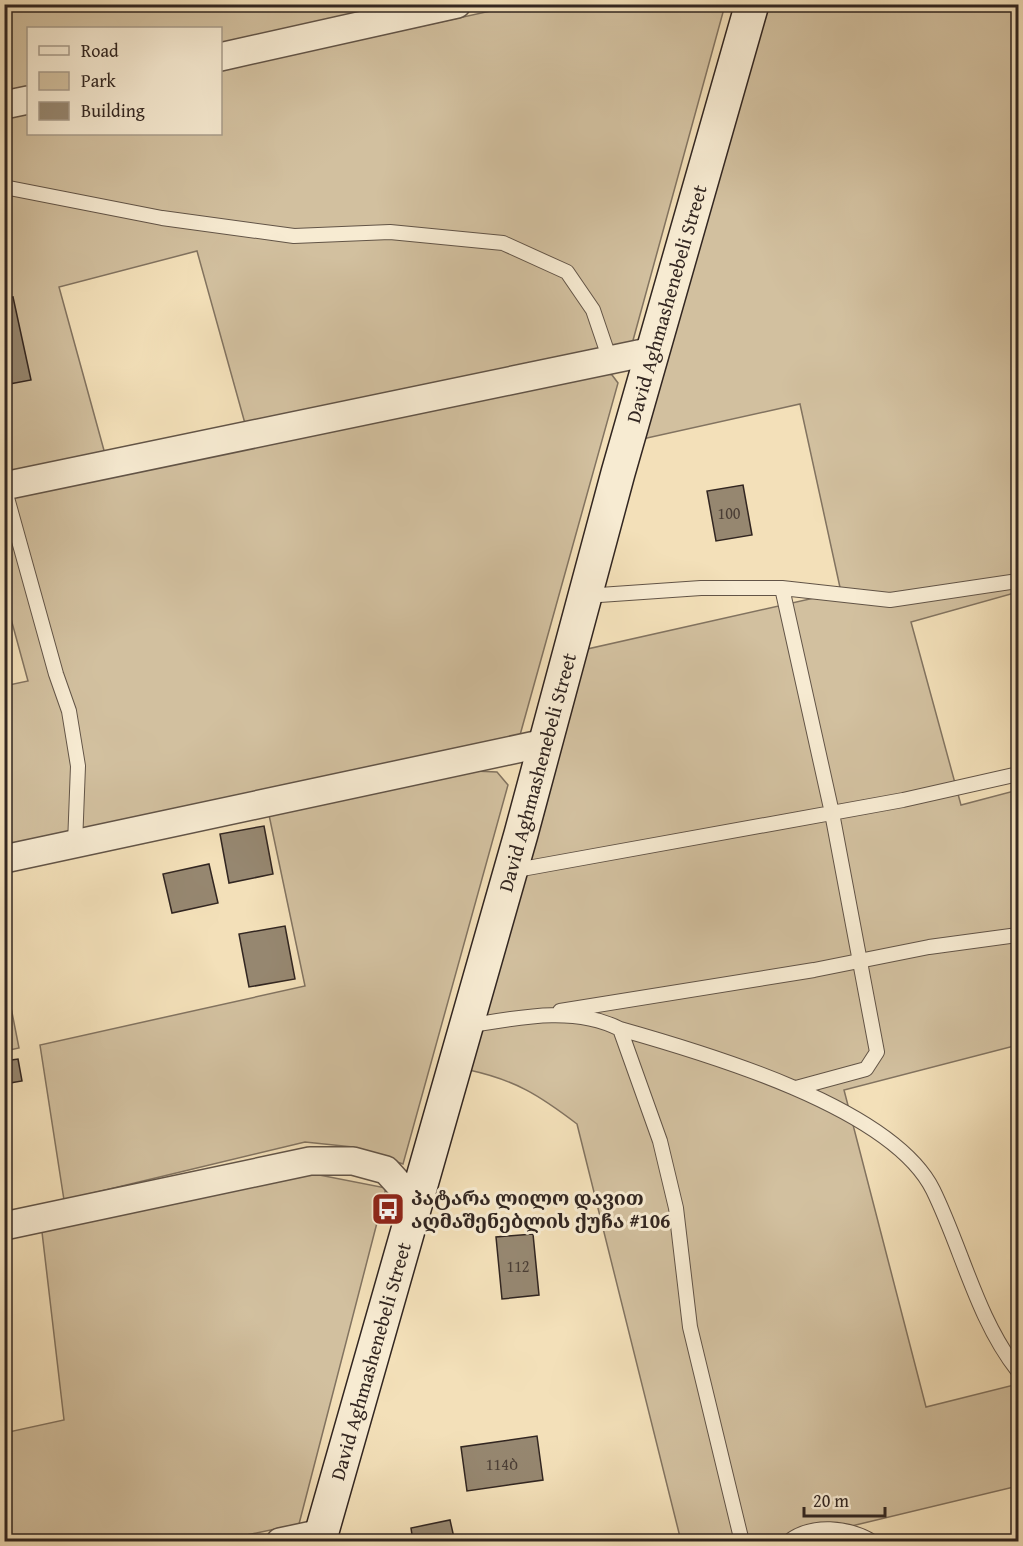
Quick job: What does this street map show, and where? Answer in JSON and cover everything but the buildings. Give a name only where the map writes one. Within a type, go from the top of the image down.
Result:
[{"type":"street","points":[[222,57],[457,4]]},
{"type":"street","name":"David Aghmashenebeli Street","points":[[321,1537],[510,871],[652,351],[752,4]]},
{"type":"street","points":[[4,105],[27,100]]},
{"type":"street","points":[[4,487],[652,351]]},
{"type":"street","points":[[4,860],[545,743]]},
{"type":"street","points":[[4,1226],[310,1161],[353,1161],[386,1170],[416,1203]]},
{"type":"street","points":[[280,1542],[321,1537]]},
{"type":"lane","points":[[4,188],[162,218],[294,236],[390,232],[503,243],[567,272],[593,310],[610,360]]},
{"type":"lane","points":[[4,487],[56,674],[69,711],[78,766],[75,844]]},
{"type":"lane","points":[[585,596],[701,588],[782,588],[890,600],[1018,581]]},
{"type":"lane","points":[[782,588],[832,813],[877,1052],[866,1069],[796,1088]]},
{"type":"lane","points":[[510,871],[832,813],[1018,774]]},
{"type":"lane","points":[[465,1026],[861,961],[929,947],[1018,935]]},
{"type":"lane","points":[[543,1014],[604,1021],[620,1029],[684,1047],[796,1088],[870,1126],[903,1153],[931,1188],[994,1335],[1018,1371]]},
{"type":"lane","points":[[620,1029],[636,1068],[666,1163],[676,1208],[690,1327],[742,1542]]},
{"type":"lane","points":[[788,1542],[816,1528],[856,1533],[873,1542]]},
{"type":"green space","points":[[4,5],[409,5],[222,45],[222,27],[27,27],[27,87],[5,92]]},
{"type":"green space","points":[[518,5],[725,5],[632,344],[246,427],[197,251],[59,287],[105,454],[5,475],[4,118],[27,112],[27,135],[222,135],[222,70]]},
{"type":"green space","points":[[763,5],[1018,5],[1018,592],[911,622],[961,805],[1018,790],[1018,1045],[844,1090],[926,1407],[1018,1384],[1018,1486],[789,1541],[681,1541],[577,1124],[526,1090],[469,1070],[583,650],[841,592],[800,404],[638,440]]},
{"type":"green space","points":[[603,372],[612,375],[618,383],[520,735],[5,850],[4,686],[28,681],[5,597],[5,495]]},
{"type":"green space","points":[[474,771],[497,772],[508,785],[403,1164],[353,1147],[305,1142],[64,1200],[40,1045],[305,986],[269,815]]},
{"type":"green space","points":[[5,977],[19,1048],[4,1051]]},
{"type":"green space","points":[[304,1172],[386,1188],[299,1524],[219,1541],[5,1541],[4,1433],[64,1420],[42,1232]]},
{"type":"place","name":"პატარა ლილო დავით აღმაშენებლის ქუჩა #106","points":[[388,1209]]}]
